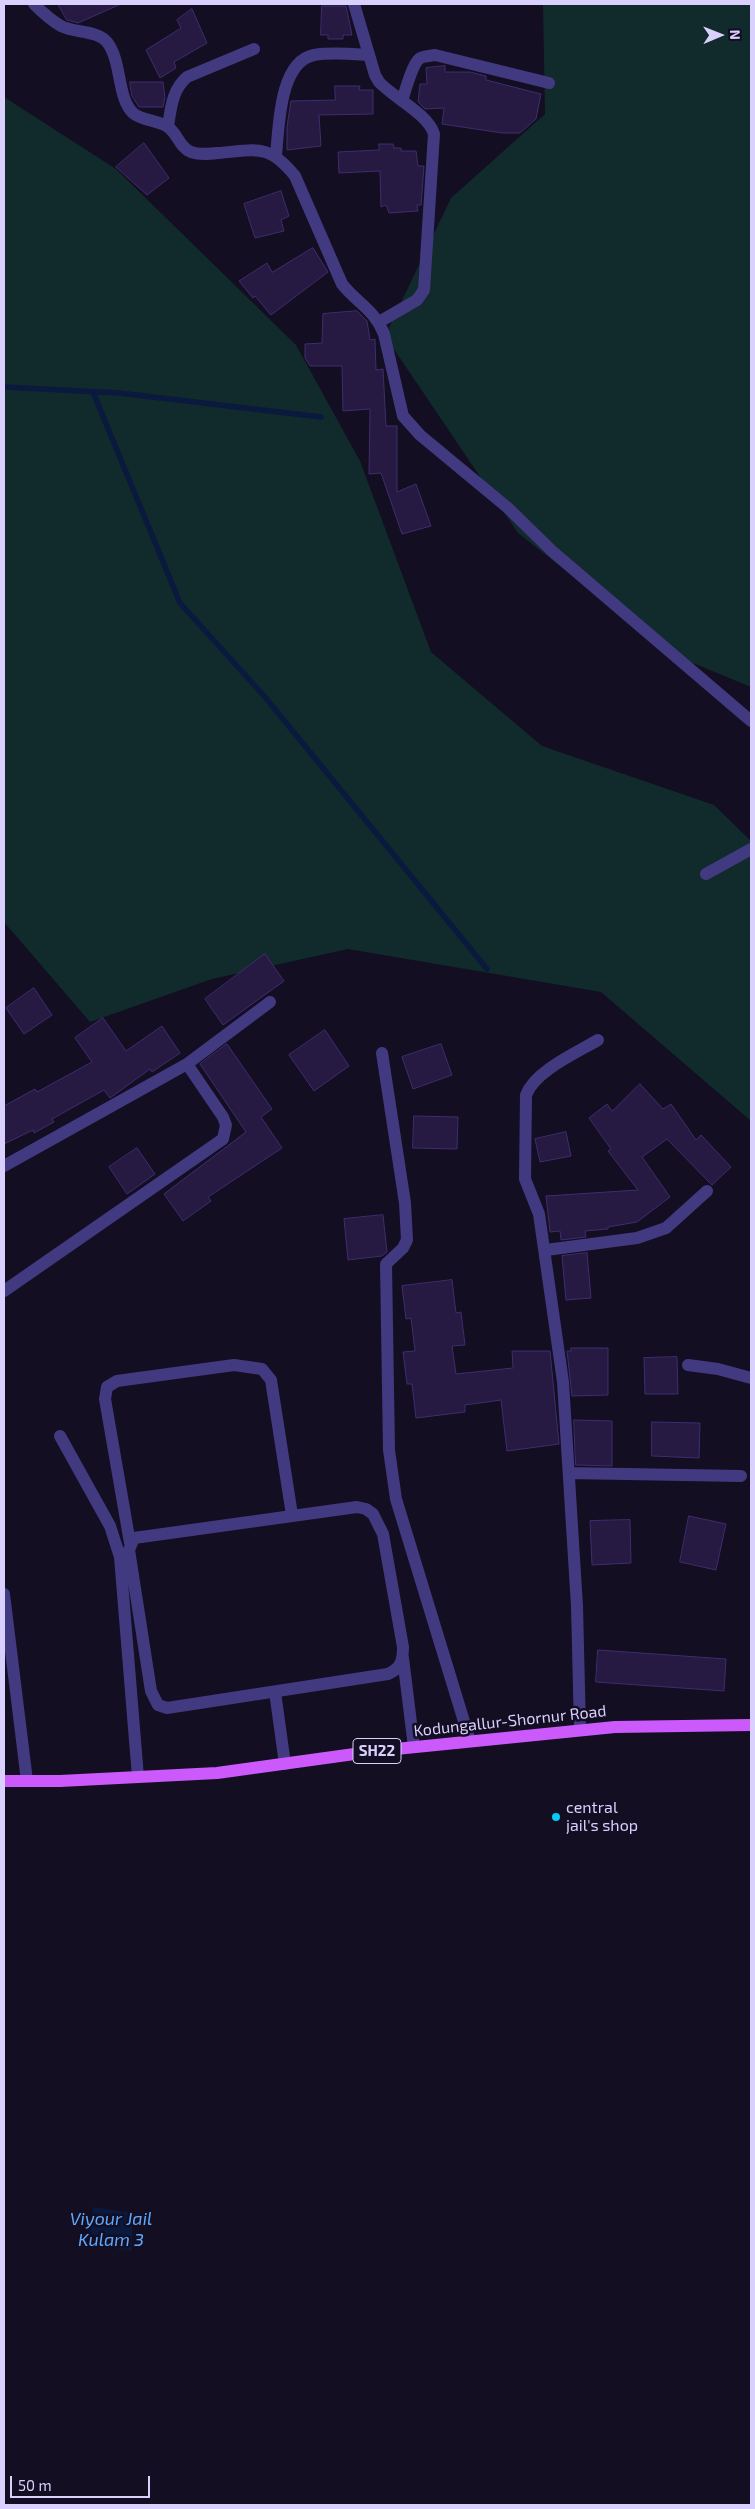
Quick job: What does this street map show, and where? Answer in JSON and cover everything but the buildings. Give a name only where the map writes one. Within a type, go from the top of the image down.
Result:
[{"type":"main road","name":"Kodungallur-Shornur Road","points":[[4,1780],[27,1781],[217,1773],[414,1747],[580,1730],[615,1727],[751,1725]]},
{"type":"street","points":[[34,4],[60,25],[76,32],[94,35],[106,42],[115,56],[127,104],[131,111],[168,126],[183,147],[190,151],[204,154],[257,150],[276,155],[295,176],[342,284],[352,297],[372,312],[379,322],[384,334],[402,416],[414,429],[508,508],[552,551],[751,720]]},
{"type":"street","points":[[354,4],[379,82],[432,125],[434,134],[424,290],[417,300],[379,322]]},
{"type":"street","points":[[168,126],[172,101],[181,83],[188,77],[254,49]]},
{"type":"street","points":[[276,155],[283,95],[291,74],[298,65],[312,55],[369,55]]},
{"type":"street","points":[[402,102],[415,66],[419,59],[425,56],[435,55],[549,83]]},
{"type":"street","points":[[706,874],[751,849]]},
{"type":"street","points":[[4,1166],[187,1064],[270,1002]]},
{"type":"street","points":[[580,1730],[578,1606],[563,1382],[546,1250],[539,1214],[525,1179],[526,1095],[530,1086],[541,1075],[598,1040]]},
{"type":"street","points":[[382,1053],[405,1203],[407,1240],[404,1248],[386,1264],[389,1450],[396,1499],[470,1741]]},
{"type":"street","points":[[4,1291],[223,1139],[226,1125],[223,1116],[187,1064]]},
{"type":"street","points":[[546,1250],[637,1238],[666,1228],[707,1191]]},
{"type":"street","points":[[130,1543],[104,1399],[106,1387],[117,1381],[234,1365],[262,1369],[271,1380],[292,1515]]},
{"type":"street","points":[[688,1365],[718,1369],[751,1378]]},
{"type":"street","points":[[60,1436],[110,1526],[120,1557],[138,1777]]},
{"type":"street","points":[[569,1473],[742,1476]]},
{"type":"street","points":[[403,1658],[401,1666],[388,1674],[167,1708],[158,1705],[151,1691],[128,1550],[130,1543],[134,1538],[142,1536],[357,1507],[366,1509],[373,1514],[383,1534],[403,1647],[414,1747]]},
{"type":"street","points":[[4,1594],[27,1781]]},
{"type":"street","points":[[275,1692],[285,1764]]},
{"type":"green space","points":[[543,4],[751,4],[751,687],[671,654],[518,533],[385,336],[451,198],[545,114]]},
{"type":"green space","points":[[4,97],[116,169],[296,345],[360,461],[431,652],[542,746],[714,805],[751,841],[751,1121],[601,992],[348,949],[212,979],[90,1022],[4,922]]},
{"type":"water","name":"Viyour Jail Kulam 3","points":[[93,2207],[133,2213],[132,2251],[88,2245]]},
{"type":"waterway","points":[[4,387],[119,393],[321,417]]},
{"type":"waterway","points":[[93,392],[180,603],[265,697],[487,969]]},
{"type":"place","name":"central jail's shop","points":[[556,1817]]}]
